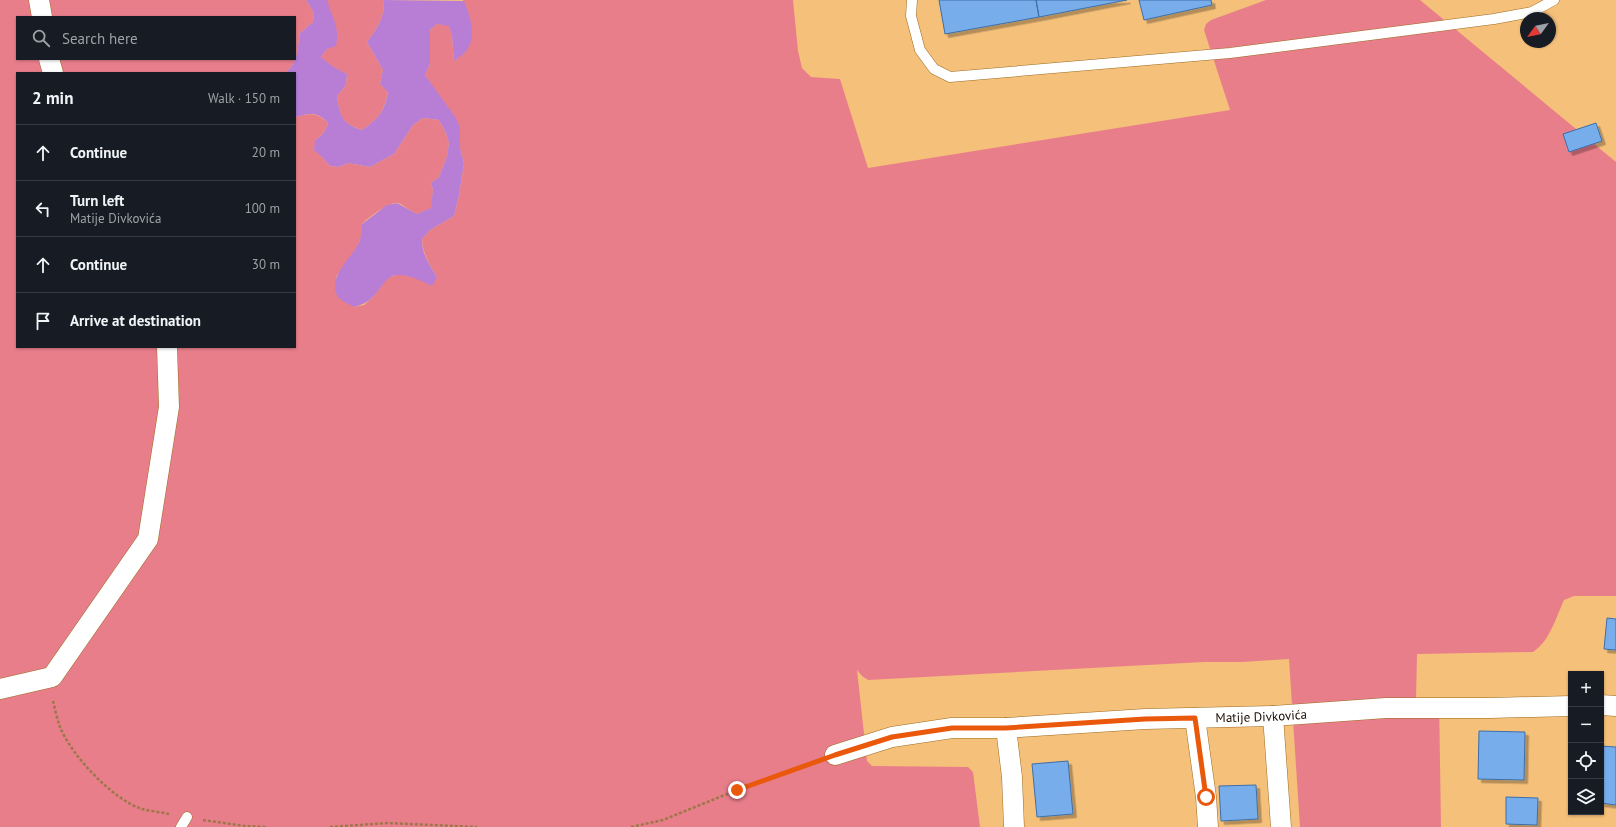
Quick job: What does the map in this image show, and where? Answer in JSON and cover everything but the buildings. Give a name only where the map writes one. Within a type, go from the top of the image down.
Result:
[{"type":"street","points":[[39,0],[42,16]]},
{"type":"street","points":[[49,60],[53,72]]},
{"type":"street","points":[[0,689],[52,677],[148,539],[169,407],[167,348]]},
{"type":"street","points":[[1604,705],[1616,706]]},
{"type":"street","name":"Matije Divkovića","points":[[835,755],[892,737],[952,728],[1006,728],[1145,719],[1273,716],[1386,708],[1568,706]]},
{"type":"street","points":[[1273,716],[1281,827]]},
{"type":"street","points":[[1195,718],[1206,797],[1208,827]]},
{"type":"street","points":[[1006,728],[1012,777],[1014,827]]},
{"type":"lane","points":[[912,0],[911,16],[920,50],[934,69],[950,76],[1230,53],[1532,12],[1554,0]]},
{"type":"lane","points":[[181,827],[186,817]]},
{"type":"path","points":[[52,677],[53,700],[60,728],[92,774],[113,793],[141,808],[245,826],[268,827]]},
{"type":"path","points":[[631,827],[663,820],[737,790],[835,755]]},
{"type":"path","points":[[330,827],[387,823],[477,827]]},
{"type":"shaded area","points":[[0,0],[306,0],[314,13],[313,22],[300,33],[296,57],[296,16],[16,16],[16,60],[295,60],[290,69],[286,72],[16,72],[16,348],[296,348],[296,117],[305,115],[316,115],[328,123],[320,137],[315,140],[321,156],[330,166],[339,167],[348,163],[370,167],[394,154],[413,125],[423,118],[439,120],[446,133],[449,143],[447,156],[439,177],[431,183],[433,190],[432,208],[417,214],[398,203],[394,203],[374,214],[362,224],[362,235],[356,249],[336,277],[354,307],[364,305],[374,296],[387,278],[400,274],[415,277],[437,277],[427,259],[422,239],[430,230],[454,216],[459,196],[464,163],[460,148],[460,128],[425,75],[430,64],[430,30],[437,24],[449,25],[452,36],[454,61],[467,50],[463,0],[793,0],[798,51],[802,68],[811,77],[840,79],[868,168],[1230,110],[1204,30],[1206,24],[1211,20],[1266,0],[1420,0],[1616,162],[1616,596],[1574,596],[1564,600],[1544,642],[1533,652],[1417,654],[1416,700],[1439,699],[1441,827],[1300,827],[1289,659],[1243,662],[1204,662],[868,680],[857,670],[867,761],[872,766],[968,767],[973,772],[980,827],[0,827]]},
{"type":"shaded area","points":[[306,0],[327,0],[335,22],[337,39],[336,46],[327,49],[321,57],[332,66],[347,74],[346,85],[337,96],[339,109],[346,122],[362,130],[373,122],[380,114],[385,105],[388,92],[380,84],[383,70],[367,42],[382,18],[384,0],[464,1],[472,26],[472,38],[467,50],[463,54],[454,61],[452,36],[449,26],[437,24],[430,30],[430,64],[425,75],[456,118],[460,128],[460,148],[464,163],[459,196],[454,216],[430,230],[422,239],[425,254],[437,277],[432,286],[413,278],[400,275],[391,277],[374,296],[366,302],[354,307],[338,297],[335,290],[337,277],[344,264],[358,245],[361,236],[362,224],[387,205],[397,203],[417,214],[431,208],[433,190],[431,183],[439,177],[447,156],[449,143],[446,133],[439,120],[423,118],[413,125],[394,154],[370,167],[348,163],[339,167],[330,166],[314,150],[315,140],[320,137],[328,123],[320,116],[313,114],[296,117],[296,72],[286,72],[296,60],[300,33],[313,22],[314,13]]},
{"type":"shaded area","points":[[327,0],[384,0],[382,18],[367,42],[383,70],[380,84],[388,91],[385,104],[380,114],[373,122],[362,130],[346,122],[339,109],[337,96],[346,85],[347,74],[331,66],[321,57],[327,49]]},
{"type":"route","points":[[737,790],[794,769],[892,737],[952,728],[1006,728],[1145,719],[1195,718],[1206,797]]}]
